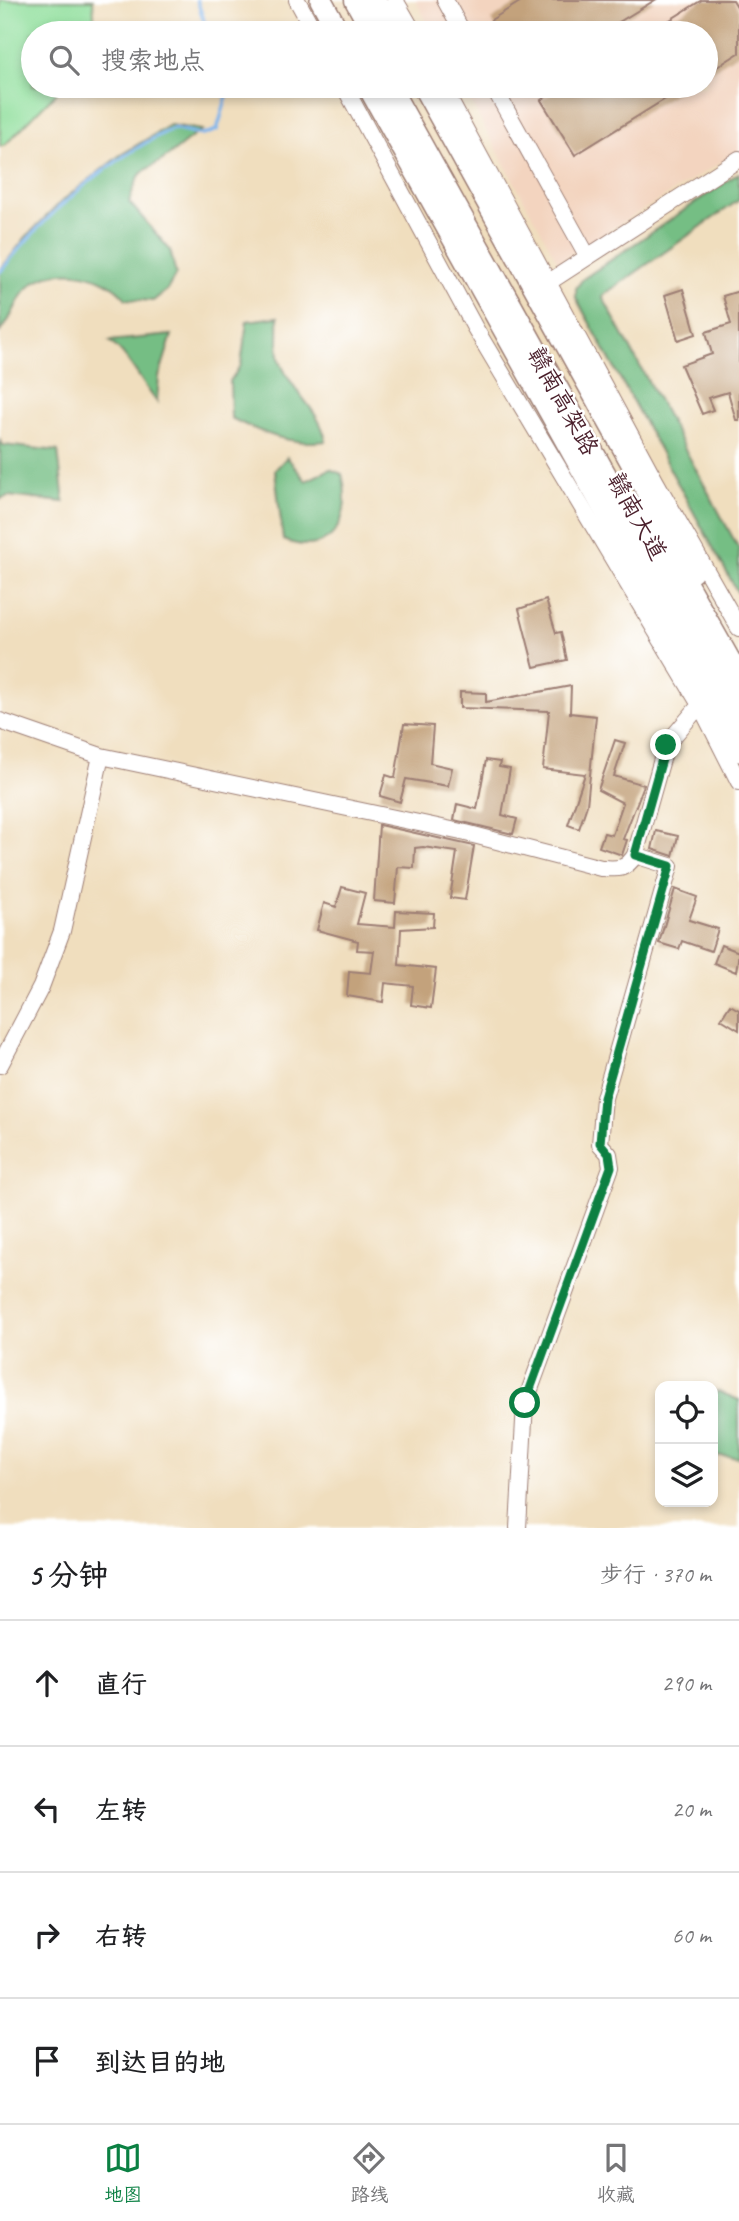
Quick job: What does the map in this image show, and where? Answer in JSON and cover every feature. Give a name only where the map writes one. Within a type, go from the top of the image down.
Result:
[{"type":"highway","points":[[340,0],[351,21]]},
{"type":"highway","points":[[357,0],[368,21]]},
{"type":"highway","name":"赣南高架路","points":[[394,98],[739,717]]},
{"type":"highway","name":"赣南高架路","points":[[412,98],[739,680]]},
{"type":"main road","points":[[320,0],[332,21]]},
{"type":"main road","points":[[375,0],[387,21]]},
{"type":"main road","name":"赣南大道","points":[[375,98],[739,751]]},
{"type":"main road","name":"赣南大道","points":[[430,98],[739,657]]},
{"type":"street","points":[[297,0],[308,21]]},
{"type":"street","points":[[396,0],[407,21]]},
{"type":"street","points":[[445,0],[456,21]]},
{"type":"street","points":[[350,98],[475,328],[700,705],[739,782]]},
{"type":"street","points":[[449,98],[656,482],[739,628]]},
{"type":"street","points":[[500,98],[588,257]]},
{"type":"street","points":[[549,282],[739,159]]},
{"type":"street","points":[[0,721],[101,756],[466,833],[601,869],[620,869],[629,866],[635,855],[666,745],[700,705]]},
{"type":"street","points":[[0,1065],[41,988],[62,931],[101,756]]},
{"type":"street","points":[[518,1528],[525,1403],[611,1167],[609,1154],[600,1143],[604,1098],[670,866],[635,855]]},
{"type":"shaded area","points":[[415,0],[739,0],[739,151],[558,262],[469,98],[718,98],[718,21],[426,21]]},
{"type":"green space","points":[[0,0],[93,0],[94,21],[21,21],[21,98],[51,98],[4,146],[0,146]]},
{"type":"green space","points":[[170,125],[202,130],[162,161],[144,170],[129,202],[170,250],[176,274],[167,290],[153,301],[126,299],[116,289],[92,276],[78,273],[50,275],[26,290],[0,332],[0,270],[26,237],[62,201],[119,156]]},
{"type":"green space","points":[[739,173],[739,200],[602,296],[739,549],[739,595],[576,298],[576,288],[583,279]]},
{"type":"green space","points":[[278,317],[280,361],[287,376],[313,411],[326,441],[289,440],[254,429],[231,418],[230,381],[241,365],[247,321]]},
{"type":"green space","points":[[172,335],[159,377],[157,402],[129,362],[109,341]]},
{"type":"green space","points":[[0,440],[3,445],[58,451],[64,502],[8,496],[0,499]]},
{"type":"green space","points":[[287,457],[306,481],[330,469],[342,474],[345,505],[342,519],[327,539],[315,544],[301,545],[283,540],[275,470]]},
{"type":"green space","points":[[718,1391],[739,1400],[739,1458],[718,1456]]},
{"type":"building","points":[[523,0],[655,0],[621,21],[491,20]]},
{"type":"building","points":[[702,0],[733,0],[739,10],[739,53],[718,66],[718,21],[668,21]]},
{"type":"building","points":[[544,98],[667,98],[575,155],[541,100]]},
{"type":"building","points":[[683,289],[696,334],[678,340],[665,295]]},
{"type":"building","points":[[739,291],[739,420],[736,420],[728,392],[708,398],[713,410],[702,414],[681,365],[712,354],[706,332],[731,324],[723,296]]},
{"type":"building","points":[[546,600],[556,633],[561,632],[567,660],[534,667],[519,609]]},
{"type":"building","points":[[571,686],[570,713],[596,716],[587,805],[579,829],[568,825],[585,774],[543,769],[549,711],[460,708],[460,692],[486,693],[486,702]]},
{"type":"building","points":[[404,724],[433,726],[430,763],[452,768],[448,786],[406,779],[400,802],[380,796],[386,775],[395,778]]},
{"type":"building","points":[[615,740],[625,743],[614,776],[644,785],[623,839],[627,840],[622,855],[599,847],[604,833],[612,835],[623,803],[598,790]]},
{"type":"building","points":[[486,760],[500,762],[499,767],[510,769],[502,815],[517,819],[513,834],[454,820],[457,804],[477,809]]},
{"type":"building","points":[[379,825],[474,846],[465,900],[450,898],[457,852],[423,847],[415,848],[414,868],[398,867],[395,903],[374,901]]},
{"type":"building","points":[[656,831],[678,836],[673,856],[652,849]]},
{"type":"building","points":[[342,887],[365,893],[357,924],[395,927],[396,911],[434,913],[433,927],[401,929],[399,965],[436,969],[431,1008],[411,1005],[413,986],[385,983],[383,1002],[347,996],[349,971],[371,973],[374,951],[357,950],[358,941],[317,930],[324,903],[336,907]]},
{"type":"building","points":[[675,889],[697,897],[689,920],[718,929],[711,951],[682,941],[679,949],[659,943]]},
{"type":"building","points":[[721,945],[739,952],[736,972],[714,963]]},
{"type":"building","points":[[730,1005],[739,1010],[739,1030],[721,1019]]},
{"type":"waterway","points":[[197,0],[204,21]]},
{"type":"waterway","points":[[0,272],[57,209],[124,156],[173,128],[203,135],[217,130],[226,98]]},
{"type":"route","points":[[525,1403],[540,1357],[562,1309],[611,1167],[609,1154],[600,1143],[604,1098],[670,866],[635,855],[666,745]]}]
